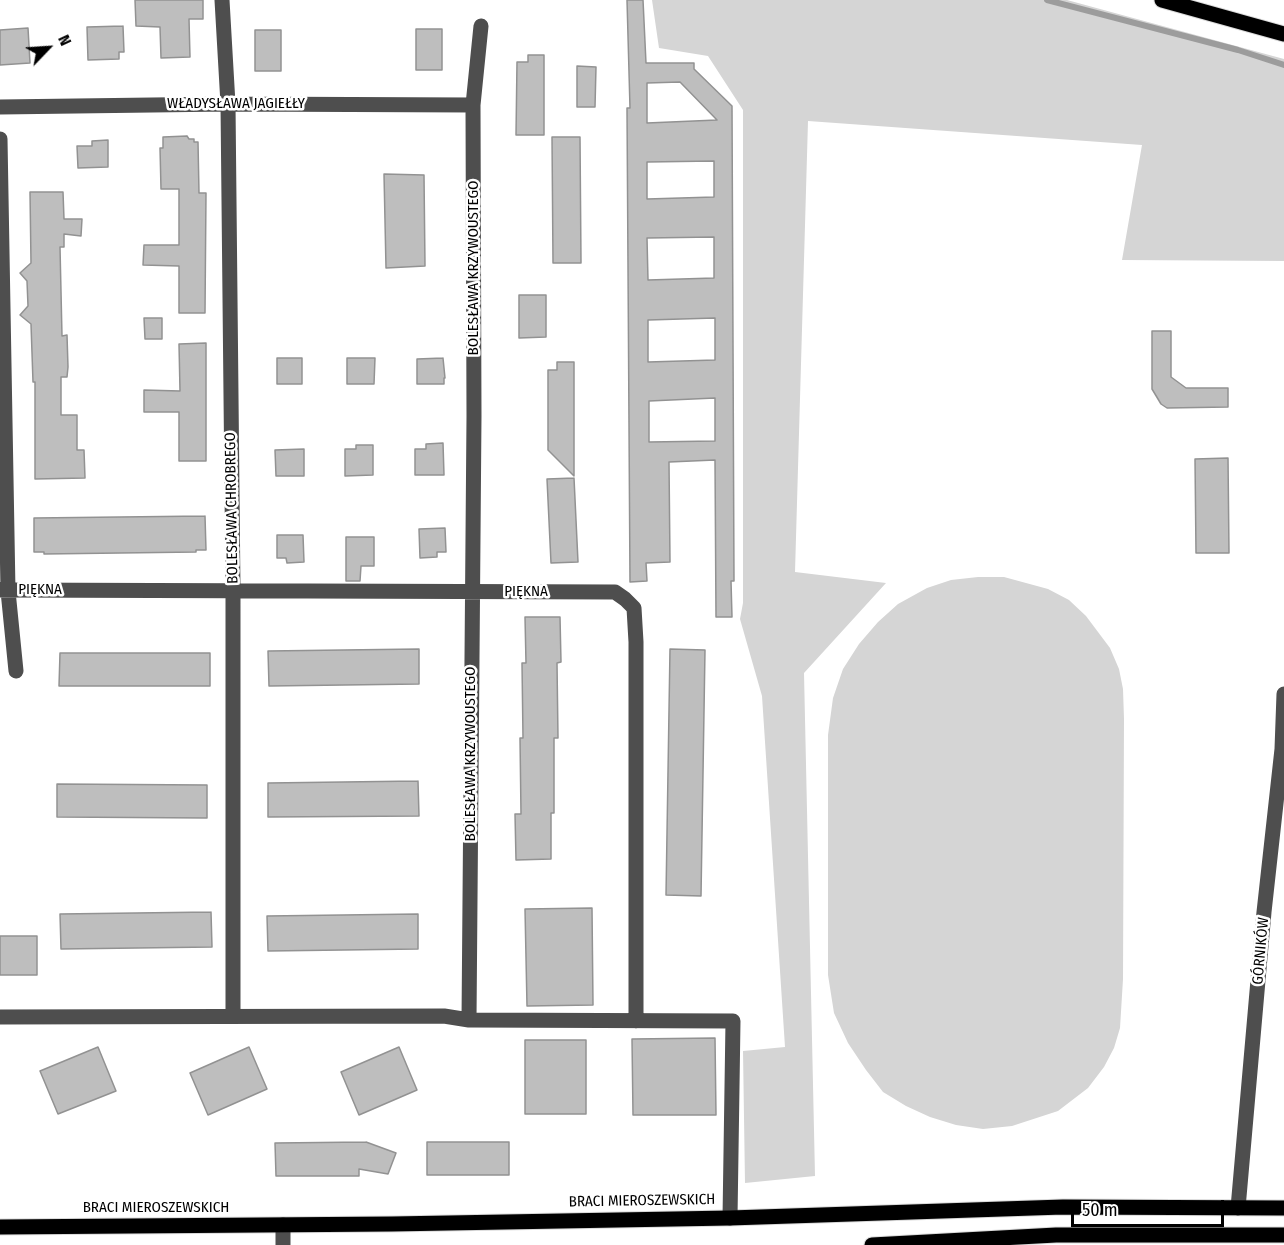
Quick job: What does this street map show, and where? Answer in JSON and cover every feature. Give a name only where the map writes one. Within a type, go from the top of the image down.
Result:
[{"type":"main road","points":[[1162,0],[1284,34]]},
{"type":"main road","name":"BRACI MIEROSZEWSKICH","points":[[0,1227],[730,1218],[1063,1208],[1284,1208]]},
{"type":"main road","points":[[872,1245],[1056,1235],[1284,1235]]},
{"type":"street","name":"BOLESŁAWA CHROBREGO","points":[[222,0],[228,104],[233,590],[233,1016]]},
{"type":"street","name":"BOLESŁAWA KRZYWOUSTEGO","points":[[469,1020],[474,416],[473,105],[481,26]]},
{"type":"street","name":"WŁADYSŁAWA JAGIEŁŁY","points":[[0,107],[228,104],[473,105]]},
{"type":"street","points":[[0,139],[4,590],[16,671]]},
{"type":"street","name":"PIĘKNA","points":[[4,590],[615,592],[634,608],[636,642],[636,1021]]},
{"type":"street","name":"GÓRNIKÓW","points":[[1238,1208],[1264,912],[1282,749],[1284,694]]},
{"type":"street","points":[[0,1017],[444,1016],[469,1020],[733,1020],[730,1218]]},
{"type":"street","points":[[283,1225],[283,1245]]},
{"type":"shaded area","points":[[652,0],[1067,0],[1284,59],[1284,261],[1122,260],[1142,145],[808,121],[795,572],[886,583],[804,673],[815,1176],[745,1183],[743,1051],[785,1047],[762,696],[740,619],[743,603],[743,110],[708,56],[659,48]]},
{"type":"shaded area","points":[[1004,577],[1048,589],[1069,600],[1086,616],[1110,648],[1119,669],[1123,689],[1124,719],[1123,979],[1120,1028],[1114,1048],[1104,1067],[1088,1088],[1058,1111],[1012,1126],[983,1129],[956,1125],[930,1117],[883,1092],[848,1043],[834,1013],[828,975],[828,735],[833,698],[843,669],[859,644],[898,604],[927,588],[951,580]]},
{"type":"building","points":[[135,0],[203,0],[203,19],[189,19],[190,57],[161,58],[160,27],[136,26]]},
{"type":"building","points":[[627,0],[643,0],[646,63],[694,63],[694,69],[732,106],[734,581],[731,581],[732,617],[716,617],[715,460],[669,462],[670,562],[646,563],[647,581],[630,582],[627,108],[630,108]],"holes":[[[680,82],[717,120],[647,123],[647,83]],[[714,161],[714,197],[647,199],[647,162]],[[714,237],[714,278],[648,280],[647,238]],[[715,318],[715,360],[648,362],[648,320]],[[715,398],[715,441],[649,442],[649,401]]]},
{"type":"building","points":[[123,26],[124,52],[119,52],[119,59],[88,60],[87,27]]},
{"type":"building","points":[[28,28],[30,63],[0,65],[0,30]]},
{"type":"building","points":[[416,29],[442,29],[442,70],[416,70]]},
{"type":"building","points":[[255,30],[281,30],[281,71],[255,71]]},
{"type":"building","points":[[528,55],[544,55],[544,135],[516,135],[517,62],[528,62]]},
{"type":"building","points":[[577,66],[596,67],[595,107],[577,107]]},
{"type":"building","points":[[187,136],[189,139],[194,139],[194,142],[198,142],[199,193],[206,193],[205,313],[179,313],[179,266],[143,265],[144,245],[179,245],[179,189],[161,189],[160,148],[163,148],[163,137]]},
{"type":"building","points":[[552,137],[580,137],[581,263],[553,263]]},
{"type":"building","points":[[108,140],[108,167],[78,168],[77,146],[92,146],[92,141]]},
{"type":"building","points":[[384,174],[424,175],[425,266],[386,268]]},
{"type":"building","points":[[30,192],[63,192],[64,219],[82,219],[81,236],[64,234],[64,247],[60,247],[62,336],[67,335],[68,367],[67,377],[61,377],[61,415],[77,415],[77,450],[84,450],[85,478],[35,479],[35,382],[33,382],[31,324],[20,315],[28,306],[27,281],[20,273],[31,263]]},
{"type":"building","points":[[519,295],[546,295],[546,337],[519,338]]},
{"type":"building","points":[[144,318],[162,318],[162,339],[145,339]]},
{"type":"building","points":[[1152,331],[1171,331],[1171,377],[1186,388],[1228,388],[1228,407],[1167,408],[1161,404],[1152,389]]},
{"type":"building","points":[[206,343],[206,461],[179,461],[179,412],[144,412],[144,390],[180,391],[179,344]]},
{"type":"building","points":[[277,358],[302,358],[302,384],[277,384]]},
{"type":"building","points":[[347,358],[375,358],[374,384],[347,384]]},
{"type":"building","points":[[443,358],[444,384],[417,384],[417,359]]},
{"type":"building","points":[[557,362],[574,362],[574,476],[548,450],[548,370],[557,370]]},
{"type":"building","points":[[443,443],[444,475],[415,475],[415,449],[426,449],[426,444]]},
{"type":"building","points":[[356,445],[373,445],[373,475],[345,476],[345,449],[356,449]]},
{"type":"building","points":[[304,449],[304,476],[276,476],[275,450]]},
{"type":"building","points":[[1228,458],[1229,553],[1196,553],[1195,459]]},
{"type":"building","points":[[574,478],[578,562],[551,563],[547,479]]},
{"type":"building","points":[[205,516],[206,550],[44,554],[44,552],[34,552],[34,518]]},
{"type":"building","points":[[445,528],[446,552],[437,552],[437,557],[420,558],[419,529]]},
{"type":"building","points":[[277,535],[303,535],[304,562],[287,563],[286,558],[277,558]]},
{"type":"building","points":[[346,537],[374,537],[374,566],[361,566],[360,581],[346,581]]},
{"type":"building","points":[[525,617],[560,617],[561,662],[557,663],[558,738],[554,738],[554,813],[551,813],[551,859],[516,860],[515,814],[521,814],[520,738],[523,738],[522,663],[526,663]]},
{"type":"building","points":[[419,649],[419,684],[269,686],[268,651]]},
{"type":"building","points":[[670,649],[705,650],[701,896],[666,895]]},
{"type":"building","points":[[60,653],[210,653],[210,686],[59,686]]},
{"type":"building","points":[[418,781],[419,816],[268,817],[268,783]]},
{"type":"building","points":[[57,784],[207,785],[207,818],[57,817]]},
{"type":"building","points":[[592,908],[593,1005],[527,1006],[525,909]]},
{"type":"building","points":[[211,912],[212,947],[61,949],[60,914]]},
{"type":"building","points":[[418,914],[418,949],[268,951],[267,916]]},
{"type":"building","points":[[0,936],[37,936],[37,975],[0,975]]},
{"type":"building","points":[[715,1038],[716,1115],[633,1115],[632,1039]]},
{"type":"building","points":[[525,1040],[586,1040],[586,1114],[525,1114]]},
{"type":"building","points":[[98,1047],[116,1091],[58,1114],[40,1071]]},
{"type":"building","points":[[249,1047],[267,1089],[208,1115],[190,1073]]},
{"type":"building","points":[[399,1047],[417,1090],[359,1115],[341,1072]]},
{"type":"building","points":[[366,1142],[396,1153],[388,1174],[359,1169],[359,1176],[276,1176],[275,1143]]},
{"type":"building","points":[[427,1142],[509,1142],[509,1175],[427,1175]]},
{"type":"waterway","points":[[1047,0],[1238,50],[1284,65]]}]
